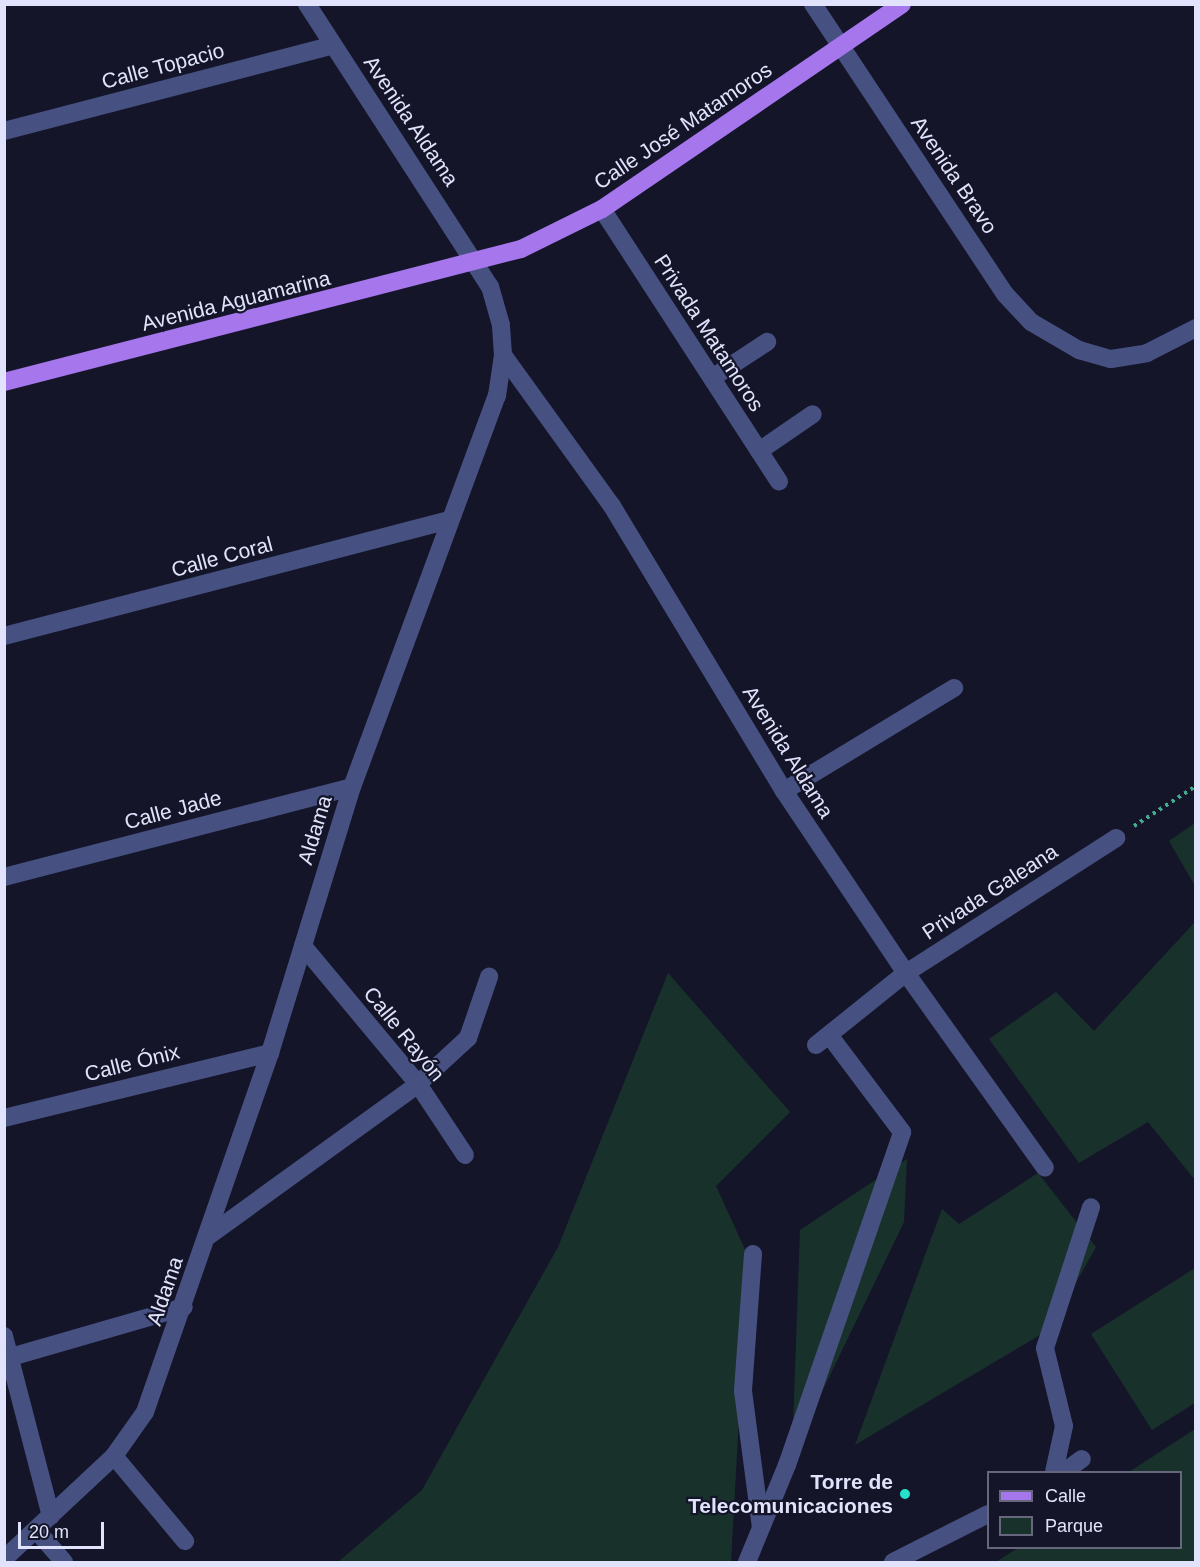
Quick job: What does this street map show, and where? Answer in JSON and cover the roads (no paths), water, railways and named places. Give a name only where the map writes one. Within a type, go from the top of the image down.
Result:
[{"type":"main road","name":"Calle José Matamoros","points":[[478,263],[521,249],[602,209],[902,4]]},
{"type":"main road","name":"Avenida Aguamarina","points":[[4,382],[478,263]]},
{"type":"street","name":"Avenida Aldama","points":[[307,4],[478,263]]},
{"type":"street","name":"Avenida Bravo","points":[[813,4],[1005,294],[1031,322],[1079,350],[1111,359],[1148,353],[1196,328]]},
{"type":"street","name":"Calle Topacio","points":[[4,131],[333,45]]},
{"type":"street","name":"Privada Matamoros","points":[[602,209],[779,482]]},
{"type":"street","name":"Aldama","points":[[4,1559],[37,1531],[114,1456],[145,1412],[184,1307],[270,1053],[352,787],[497,396],[503,355],[498,315],[478,263]]},
{"type":"street","points":[[712,378],[767,342]]},
{"type":"street","name":"Avenida Aldama","points":[[503,355],[612,506],[784,791],[906,974],[1045,1168]]},
{"type":"street","points":[[759,451],[813,414]]},
{"type":"street","name":"Calle Coral","points":[[4,636],[450,520]]},
{"type":"street","points":[[784,791],[954,688]]},
{"type":"street","name":"Calle Jade","points":[[4,877],[352,787]]},
{"type":"street","name":"Privada Galeana","points":[[761,1529],[787,1465],[902,1132],[823,1041],[906,974],[1116,838]]},
{"type":"street","name":"Calle Rayón","points":[[303,946],[418,1084],[465,1155]]},
{"type":"street","points":[[207,1237],[418,1084],[468,1038],[489,977]]},
{"type":"street","name":"Calle Ónix","points":[[4,1118],[270,1053]]},
{"type":"street","points":[[1054,1471],[1064,1426],[1045,1348],[1091,1207]]},
{"type":"street","points":[[747,1563],[761,1529],[743,1390],[753,1254]]},
{"type":"street","points":[[7,1358],[184,1307]]},
{"type":"street","points":[[4,1336],[7,1358],[51,1516]]},
{"type":"street","points":[[114,1456],[185,1541]]},
{"type":"street","points":[[1067,1471],[1082,1459]]},
{"type":"street","points":[[893,1563],[987,1515]]},
{"type":"street","points":[[37,1531],[64,1563]]},
{"type":"place","name":"Torre de Telecomunicaciones","points":[[905,1494]]}]
